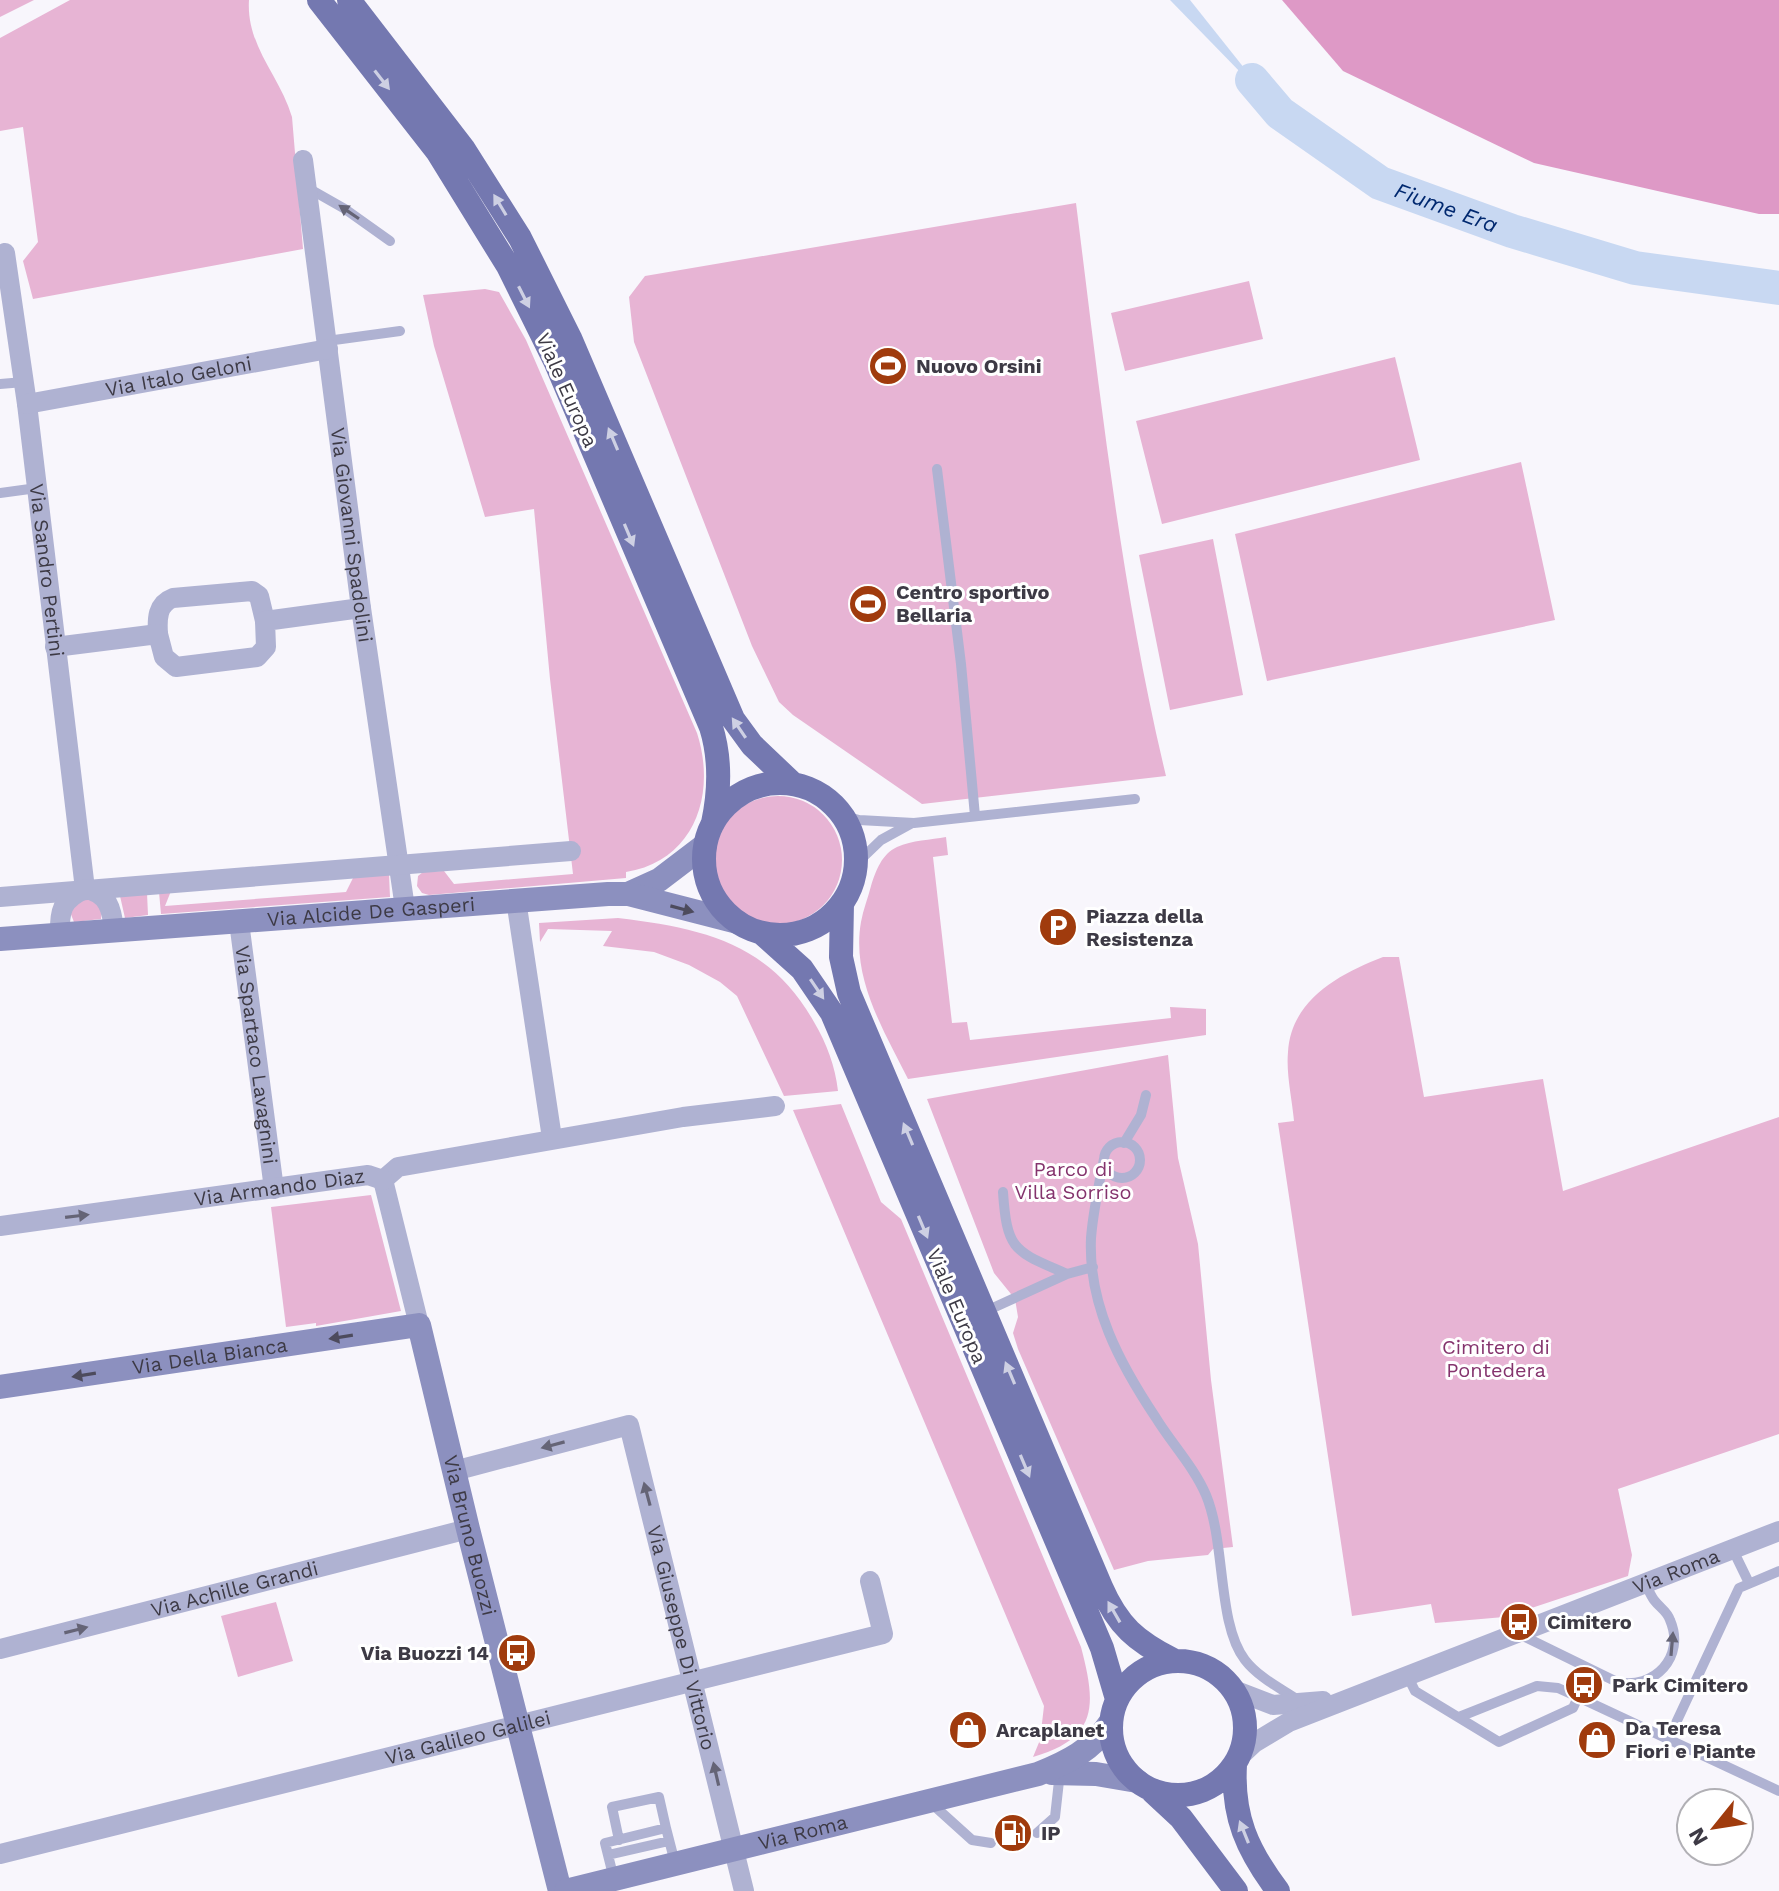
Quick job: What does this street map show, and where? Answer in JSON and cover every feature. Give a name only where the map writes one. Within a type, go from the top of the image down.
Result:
[{"type":"main road","name":"Viale Europa","points":[[339,6],[463,148],[520,238],[570,338],[733,719],[752,745],[793,784],[824,798],[841,815]]},
{"type":"main road","name":"Viale Europa","points":[[339,6],[458,181],[508,266],[541,331],[711,727],[718,760],[717,796],[704,867],[709,888],[721,907],[737,922],[763,934],[802,969],[832,1013],[1087,1611],[1117,1699]]},
{"type":"main road","points":[[709,834],[724,807],[746,791],[763,785],[793,784]]},
{"type":"main road","points":[[841,815],[853,838],[856,864]]},
{"type":"main road","name":"Viale Europa","points":[[763,934],[778,936],[807,930],[833,914],[849,891],[856,864]]},
{"type":"main road","name":"Viale Europa","points":[[842,903],[841,967],[849,993],[1115,1615],[1139,1640],[1173,1660],[1188,1660],[1211,1669],[1234,1690]]},
{"type":"main road","points":[[1173,1660],[1142,1670],[1124,1687],[1110,1723],[1115,1751],[1127,1772],[1181,1818],[1236,1891]]},
{"type":"main road","points":[[1234,1690],[1245,1714],[1246,1727],[1237,1762],[1235,1803],[1240,1825],[1251,1849],[1278,1891]]},
{"type":"main road","points":[[1142,1785],[1174,1795],[1196,1793],[1215,1784],[1237,1762]]},
{"type":"street","name":"Via Giovanni Spadolini","points":[[303,160],[361,608],[405,908]]},
{"type":"street","name":"Via Sandro Pertini","points":[[5,253],[27,404],[85,889]]},
{"type":"street","name":"Via Italo Geloni","points":[[27,404],[328,345]]},
{"type":"street","points":[[252,591],[259,596],[267,642],[261,654],[173,666],[164,657],[158,634],[163,602],[173,598],[252,591]]},
{"type":"street","points":[[265,621],[361,608]]},
{"type":"street","points":[[55,647],[158,634]]},
{"type":"street","name":"Via Alcide De Gasperi","points":[[628,894],[659,880],[709,834]]},
{"type":"street","points":[[0,897],[571,851]]},
{"type":"street","points":[[85,889],[100,895],[110,905],[114,930]]},
{"type":"street","points":[[60,935],[60,913],[64,903],[85,889]]},
{"type":"street","name":"Via Alcide De Gasperi","points":[[0,939],[628,894],[737,922]]},
{"type":"street","points":[[516,900],[552,1138]]},
{"type":"street","name":"Via Spartaco Lavagnini","points":[[239,922],[274,1189]]},
{"type":"street","name":"Via Armando Diaz","points":[[0,1226],[368,1175],[383,1180],[398,1167],[552,1138],[775,1106]]},
{"type":"street","name":"Via Bruno Buozzi","points":[[383,1180],[468,1529],[563,1891]]},
{"type":"street","name":"Via Della Bianca","points":[[0,1387],[419,1325]]},
{"type":"street","name":"Via Giuseppe Di Vittorio","points":[[454,1471],[629,1425],[744,1891]]},
{"type":"street","name":"Via Achille Grandi","points":[[0,1649],[468,1529]]},
{"type":"street","name":"Via Roma","points":[[1237,1762],[1254,1743],[1274,1730],[1351,1697],[1779,1531]]},
{"type":"street","name":"Via Galileo Galilei","points":[[0,1854],[883,1634],[870,1581]]},
{"type":"street","name":"Via Roma","points":[[1234,1690],[1273,1705],[1351,1697]]},
{"type":"street","name":"Via Roma","points":[[1049,1773],[1088,1749],[1110,1723]]},
{"type":"street","name":"Via Roma","points":[[563,1891],[614,1879],[672,1852],[734,1849],[1049,1773],[1096,1774],[1142,1785]]},
{"type":"lane","points":[[306,186],[390,241]]},
{"type":"lane","points":[[328,345],[400,331]]},
{"type":"lane","points":[[0,384],[24,382]]},
{"type":"lane","points":[[937,469],[961,664],[975,816]]},
{"type":"lane","points":[[0,493],[37,488]]},
{"type":"lane","points":[[841,815],[859,820],[914,823],[1135,799]]},
{"type":"lane","points":[[856,864],[881,840],[914,823]]},
{"type":"lane","points":[[1124,1143],[1141,1115],[1146,1095]]},
{"type":"lane","points":[[1104,1159],[1104,1165],[1111,1175],[1126,1178],[1138,1167],[1138,1153],[1124,1143],[1112,1145],[1104,1159],[1091,1237],[1100,1309],[1111,1343],[1152,1413],[1194,1474],[1209,1505],[1218,1533],[1231,1629],[1238,1648],[1260,1675],[1303,1704]]},
{"type":"lane","points":[[1100,1182],[1111,1175]]},
{"type":"lane","points":[[1003,1192],[1006,1231],[1013,1244],[1024,1253],[1067,1274]]},
{"type":"lane","points":[[984,1312],[1067,1274],[1093,1267]]},
{"type":"lane","points":[[1733,1550],[1749,1583]]},
{"type":"lane","points":[[1668,1740],[1739,1588],[1779,1571]]},
{"type":"lane","points":[[1517,1633],[1617,1682],[1631,1684],[1645,1681],[1663,1670],[1671,1658],[1675,1643],[1671,1621],[1645,1583]]},
{"type":"lane","points":[[1407,1675],[1415,1691],[1499,1742],[1573,1708],[1578,1697]]},
{"type":"lane","points":[[1459,1717],[1537,1686],[1558,1688],[1779,1791]]},
{"type":"lane","points":[[1037,1833],[1055,1817],[1049,1773]]},
{"type":"lane","points":[[608,1855],[672,1852],[659,1797],[612,1807],[619,1840]]},
{"type":"lane","points":[[930,1802],[972,1840],[991,1843]]},
{"type":"lane","points":[[614,1879],[605,1843],[666,1828]]},
{"type":"green space","points":[[0,0],[34,0],[0,17]]},
{"type":"green space","points":[[70,0],[249,0],[249,17],[258,46],[292,117],[303,249],[33,299],[23,261],[38,242],[23,127],[0,131],[0,38]]},
{"type":"green space","points":[[1076,203],[1124,563],[1166,776],[922,804],[793,715],[779,702],[752,646],[634,342],[629,297],[645,276]]},
{"type":"green space","points":[[1249,281],[1263,339],[1125,371],[1111,313]]},
{"type":"green space","points":[[485,289],[499,292],[526,340],[697,733],[704,779],[701,801],[684,840],[669,854],[649,865],[626,872],[626,878],[429,895],[422,893],[417,886],[418,876],[423,872],[444,871],[454,884],[573,874],[534,509],[485,517],[434,346],[423,295]]},
{"type":"green space","points":[[1395,357],[1420,460],[1162,524],[1136,421]]},
{"type":"green space","points":[[1521,462],[1555,620],[1267,681],[1235,534]]},
{"type":"green space","points":[[1213,539],[1243,695],[1170,710],[1139,555]]},
{"type":"green space","points":[[778,796],[803,801],[823,815],[837,835],[842,860],[837,885],[823,905],[803,919],[778,924],[753,919],[733,905],[719,885],[714,860],[719,835],[733,815],[753,801]]},
{"type":"green space","points":[[946,837],[948,855],[933,857],[952,1023],[967,1022],[970,1040],[1171,1018],[1170,1007],[1206,1009],[1206,1035],[908,1079],[880,1023],[865,984],[859,943],[861,922],[875,874],[887,854],[909,843]]},
{"type":"green space","points":[[389,874],[390,897],[161,914],[159,892],[171,891],[165,906],[346,892],[354,876]]},
{"type":"green space","points":[[147,893],[148,915],[125,918],[120,896]]},
{"type":"green space","points":[[92,899],[102,910],[101,919],[74,922],[70,912],[79,900]]},
{"type":"green space","points":[[618,918],[705,934],[755,957],[777,974],[796,995],[819,1030],[833,1064],[838,1091],[784,1096],[737,996],[720,982],[689,965],[654,952],[603,946],[612,931],[548,929],[540,942],[539,923]]},
{"type":"green space","name":"Cimitero di Pontedera","points":[[1383,957],[1399,957],[1424,1097],[1543,1079],[1563,1191],[1779,1117],[1779,1434],[1618,1489],[1632,1555],[1628,1576],[1504,1617],[1435,1623],[1431,1604],[1352,1616],[1278,1123],[1294,1121],[1288,1052],[1298,1018],[1320,991],[1350,972]]},
{"type":"green space","name":"Parco di Villa Sorriso","points":[[1168,1055],[1178,1158],[1198,1244],[1211,1380],[1233,1547],[1213,1549],[1208,1555],[1148,1561],[1114,1570],[1018,1349],[1013,1333],[1018,1317],[1015,1299],[994,1273],[927,1099]]},
{"type":"green space","points":[[841,1104],[881,1202],[901,1219],[1081,1647],[1089,1686],[1087,1716],[1081,1729],[1070,1740],[1033,1757],[1040,1740],[1044,1706],[793,1110]]},
{"type":"green space","points":[[371,1195],[401,1311],[316,1326],[316,1323],[286,1327],[271,1207]]},
{"type":"green space","points":[[276,1602],[293,1661],[238,1677],[221,1616]]},
{"type":"shaded area","points":[[1282,0],[1779,0],[1779,214],[1759,214],[1534,163],[1343,71]]},
{"type":"water","points":[[1170,0],[1190,0],[1280,113]]},
{"type":"waterway","name":"Fiume Era","points":[[1252,80],[1280,113],[1380,183],[1512,231],[1635,268],[1779,288]]},
{"type":"place","name":"Nuovo Orsini","points":[[888,366]]},
{"type":"place","name":"Centro sportivo Bellaria","points":[[868,604]]},
{"type":"place","name":"Piazza della Resistenza","points":[[1058,927]]},
{"type":"place","name":"Cimitero","points":[[1519,1622]]},
{"type":"place","name":"Via Buozzi 14","points":[[517,1653]]},
{"type":"place","name":"Park Cimitero","points":[[1584,1685]]},
{"type":"place","name":"Arcaplanet","points":[[968,1730]]},
{"type":"place","name":"Da Teresa Fiori e Piante","points":[[1597,1740]]},
{"type":"place","name":"IP","points":[[1013,1833]]}]
